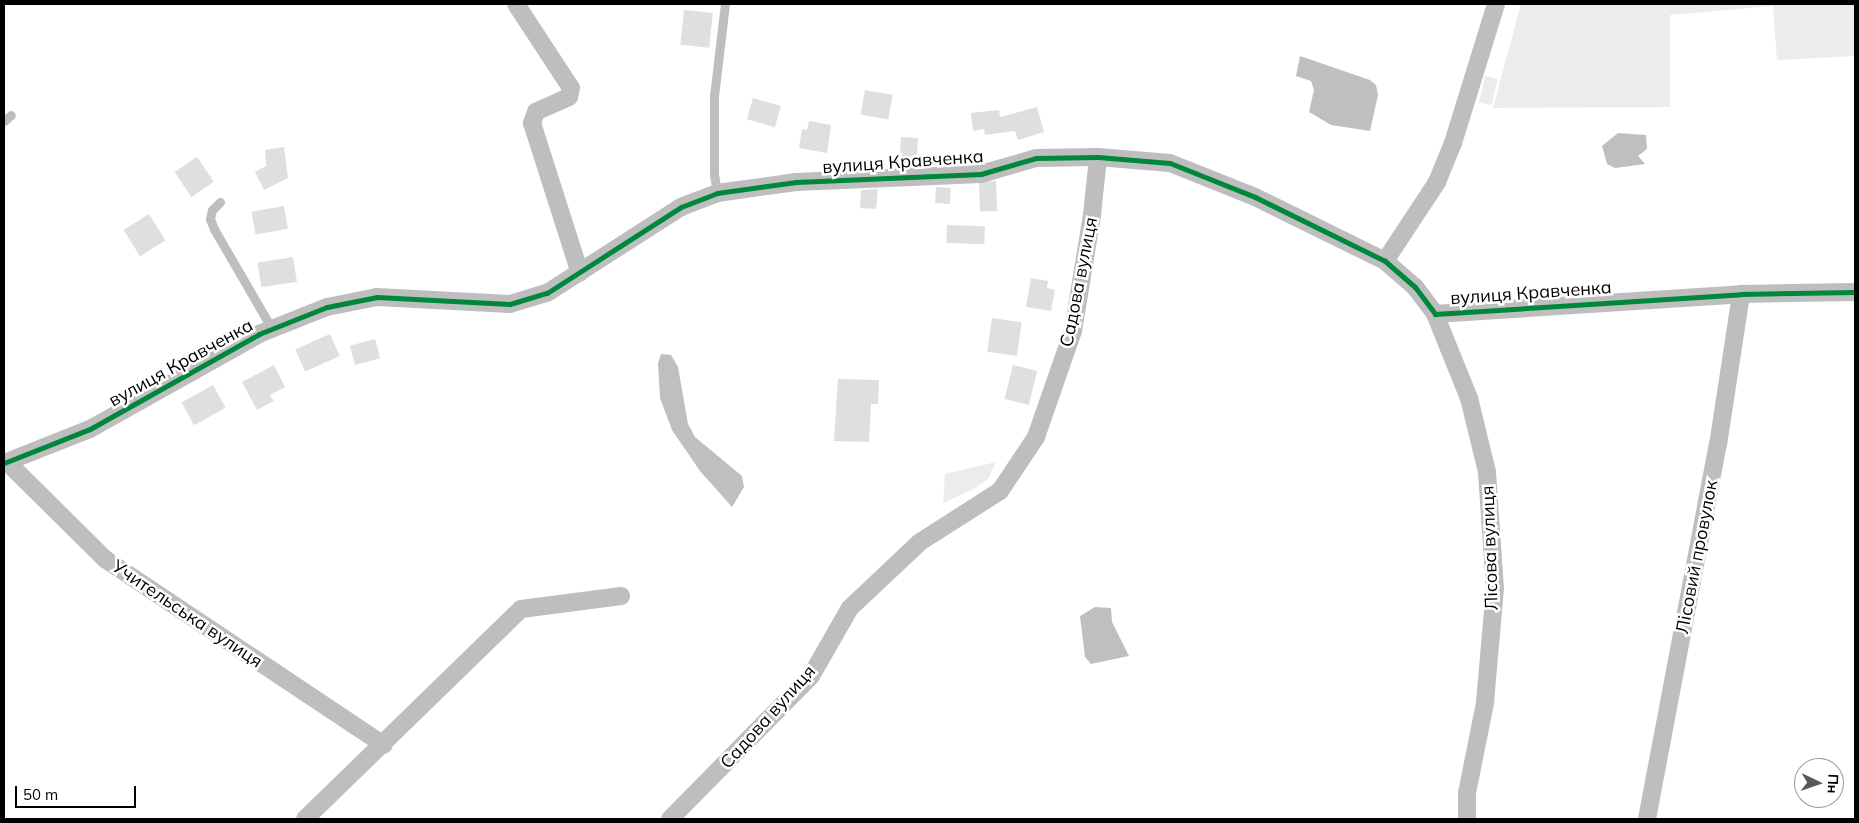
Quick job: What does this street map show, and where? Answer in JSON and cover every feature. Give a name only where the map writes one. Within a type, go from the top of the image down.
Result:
[{"type":"street","points":[[516,4],[571,88],[569,97],[536,112],[532,123],[580,273]]},
{"type":"street","points":[[1385,261],[1437,182],[1453,143],[1496,4]]},
{"type":"street","name":"вулиця Кравченка","points":[[5,462],[90,429],[272,329],[327,307],[377,297],[510,304],[547,293],[681,207],[717,193],[796,182],[981,174],[1036,158],[1098,156],[1170,163],[1255,197],[1385,261],[1416,287],[1435,314],[1741,294],[1855,292]]},
{"type":"street","name":"Садова вулиця","points":[[670,819],[811,676],[850,608],[920,542],[1000,491],[1036,436],[1073,331],[1092,215],[1098,156]]},
{"type":"street","name":"Лісовий провулок","points":[[1647,819],[1718,446],[1741,294]]},
{"type":"street","name":"Лісова вулиця","points":[[1435,314],[1469,398],[1487,472],[1495,588],[1485,703],[1467,792],[1467,819]]},
{"type":"street","name":"Учительська вулиця","points":[[5,462],[105,559],[384,745]]},
{"type":"street","points":[[305,819],[384,745],[521,609],[621,596]]},
{"type":"lane","points":[[717,193],[714,175],[714,96],[725,4]]},
{"type":"lane","points":[[220,202],[212,210],[210,219],[214,229],[272,329]]},
{"type":"shaded area","points":[[1521,4],[1855,4],[1855,56],[1777,60],[1773,6],[1670,15],[1670,107],[1493,108]]},
{"type":"shaded area","points":[[1300,56],[1370,80],[1376,85],[1378,95],[1370,131],[1331,125],[1309,112],[1314,90],[1311,81],[1296,76]]},
{"type":"shaded area","points":[[1485,76],[1498,79],[1492,105],[1479,102]]},
{"type":"shaded area","points":[[1618,133],[1646,135],[1647,149],[1638,156],[1645,164],[1615,168],[1607,164],[1602,146]]},
{"type":"shaded area","points":[[661,354],[671,355],[678,367],[688,424],[695,437],[742,476],[744,487],[732,507],[700,471],[672,430],[660,398],[658,363]]},
{"type":"shaded area","points":[[996,462],[988,479],[974,489],[943,503],[945,474]]},
{"type":"shaded area","points":[[1095,607],[1111,608],[1112,622],[1129,656],[1091,664],[1085,657],[1080,616]]},
{"type":"building","points":[[684,10],[713,13],[709,48],[680,45]]},
{"type":"building","points":[[865,90],[893,95],[888,119],[861,115]]},
{"type":"building","points":[[753,98],[781,106],[775,127],[747,119]]},
{"type":"building","points":[[1037,107],[1044,132],[1018,140],[1015,131],[985,135],[984,129],[973,131],[971,113],[999,110],[1000,117]]},
{"type":"building","points":[[809,121],[831,125],[827,153],[799,148],[802,129],[807,130]]},
{"type":"building","points":[[901,137],[918,138],[917,158],[900,157]]},
{"type":"building","points":[[284,147],[288,178],[264,190],[255,172],[266,166],[265,150]]},
{"type":"building","points":[[197,157],[214,182],[191,197],[175,172]]},
{"type":"building","points":[[996,181],[997,211],[980,212],[979,182]]},
{"type":"building","points":[[936,187],[951,188],[950,204],[935,203]]},
{"type":"building","points":[[878,189],[876,209],[860,208],[861,190]]},
{"type":"building","points":[[284,206],[288,229],[255,234],[252,212]]},
{"type":"building","points":[[149,214],[165,240],[140,256],[124,230]]},
{"type":"building","points":[[947,225],[985,226],[984,244],[946,243]]},
{"type":"building","points":[[293,257],[297,282],[261,287],[257,263]]},
{"type":"building","points":[[1031,278],[1048,281],[1047,288],[1055,290],[1051,311],[1026,307]]},
{"type":"building","points":[[992,318],[1022,322],[1017,356],[987,352]]},
{"type":"building","points":[[330,334],[340,356],[305,371],[295,349]]},
{"type":"building","points":[[375,339],[380,358],[355,365],[350,346]]},
{"type":"building","points":[[274,365],[285,387],[270,395],[274,401],[257,410],[242,382]]},
{"type":"building","points":[[1013,365],[1037,371],[1029,405],[1005,399]]},
{"type":"building","points":[[838,379],[879,380],[878,404],[871,404],[869,442],[834,441]]},
{"type":"building","points":[[213,385],[226,408],[194,425],[182,402]]},
{"type":"cycle path","points":[[4,463],[90,429],[259,334],[327,307],[377,297],[510,304],[547,293],[681,207],[717,193],[796,182],[981,174],[1036,158],[1098,157],[1170,163],[1255,197],[1385,261],[1415,287],[1435,314],[1741,294],[1855,292]]}]
